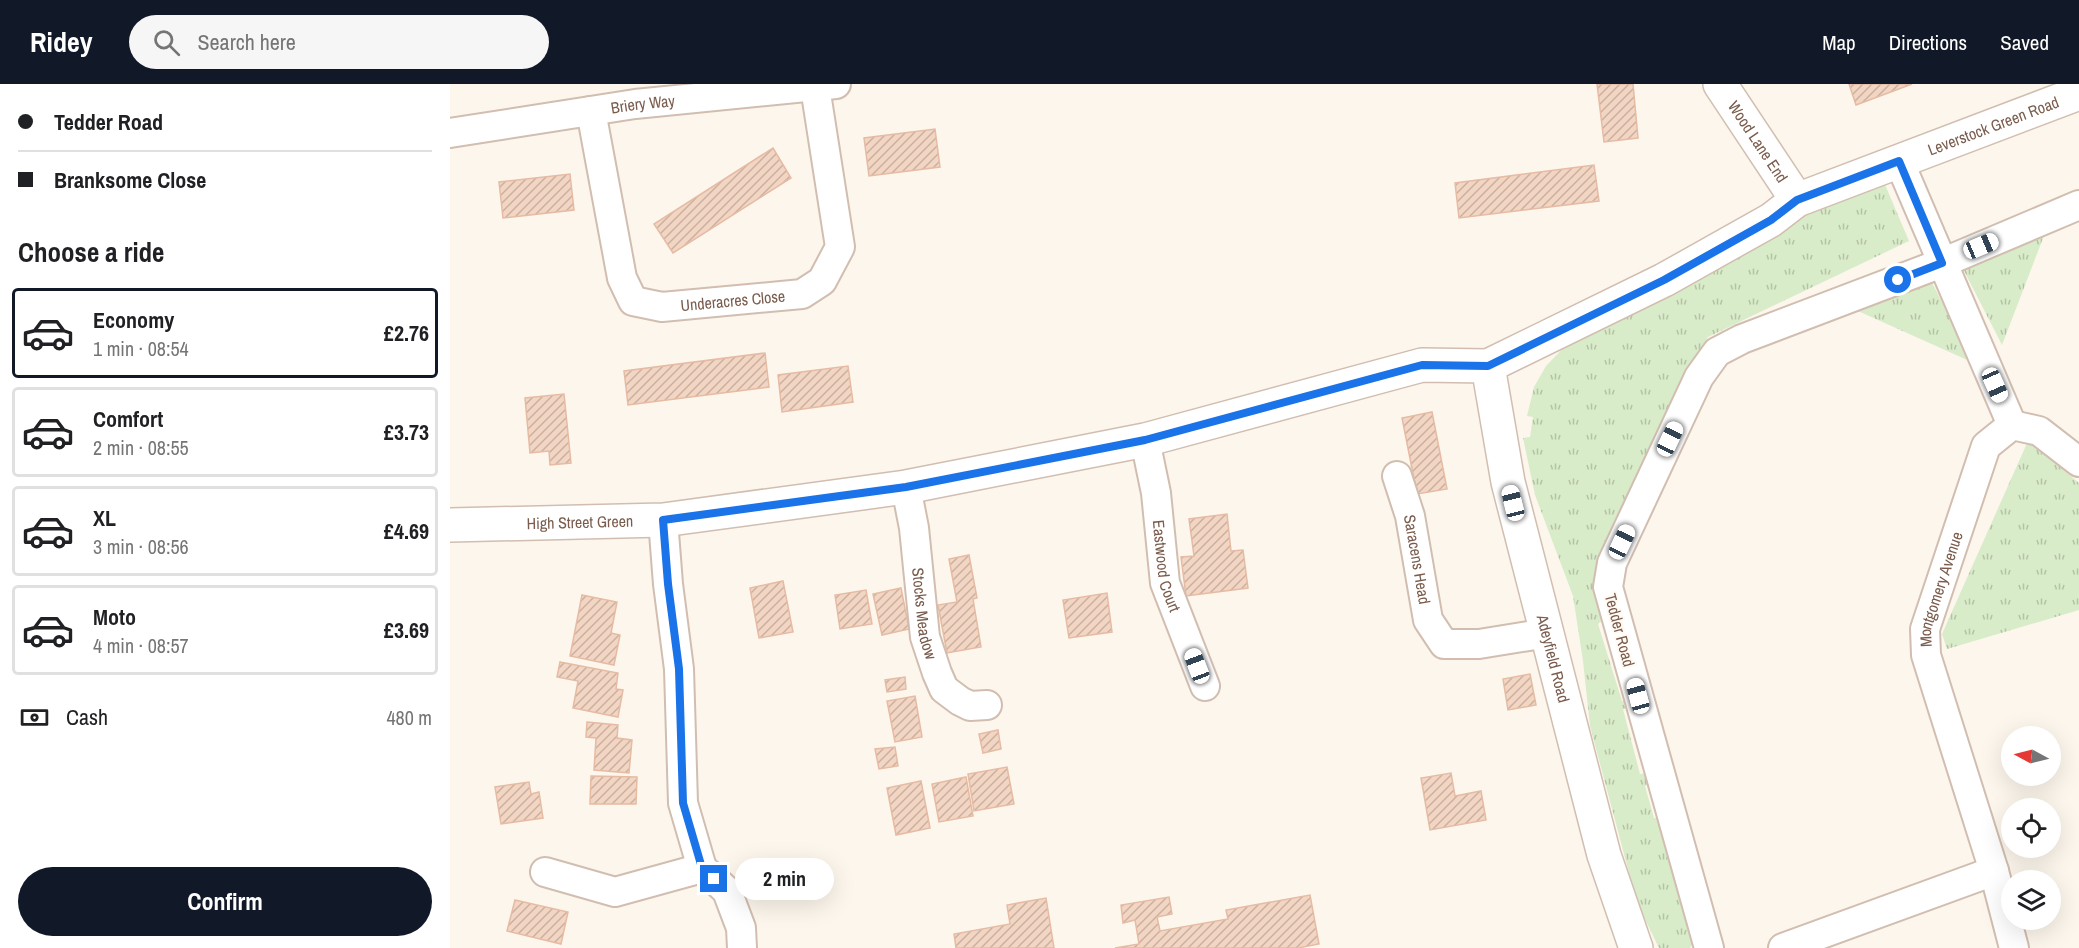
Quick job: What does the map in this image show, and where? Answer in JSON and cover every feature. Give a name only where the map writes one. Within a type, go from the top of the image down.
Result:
[{"type":"street","name":"Wood Lane End","points":[[1720,84],[1797,200]]},
{"type":"street","name":"Briery Way","points":[[450,133],[635,104],[825,85]]},
{"type":"street","name":"Underacres Close","points":[[591,111],[622,278],[633,301],[662,307],[802,294],[822,281],[840,247],[825,85]]},
{"type":"street","name":"Leverstock Green Road","points":[[1488,366],[1664,280],[1771,220],[1797,200],[2079,93]]},
{"type":"street","points":[[1899,161],[2012,425],[2039,431],[2079,462]]},
{"type":"street","name":"Tedder Road","points":[[1709,948],[1608,587],[1612,563],[1699,376],[1718,352],[1742,339],[1942,263],[2079,205]]},
{"type":"street","name":"High Street Green","points":[[450,525],[663,520],[906,487],[1145,440],[1422,365],[1488,366]]},
{"type":"street","name":"Adeyfield Road","points":[[1488,366],[1508,482],[1604,855],[1635,948]]},
{"type":"street","name":"Montgomery Avenue","points":[[2012,425],[1986,446],[1925,629],[1926,655],[1994,871],[2014,948]]},
{"type":"street","name":"Eastwood Court","points":[[1145,440],[1156,493],[1165,583],[1204,686]]},
{"type":"street","name":"Saracens Head","points":[[1397,476],[1410,516],[1428,620],[1444,644],[1479,644],[1547,633]]},
{"type":"street","name":"Stocks Meadow","points":[[906,487],[914,528],[925,637],[937,673],[944,689],[960,701],[970,706],[987,705]]},
{"type":"street","points":[[663,520],[668,584],[679,669],[683,803],[702,868],[727,891],[741,928],[742,948]]},
{"type":"street","points":[[545,872],[615,892],[702,868]]},
{"type":"street","points":[[1783,948],[1994,871]]},
{"type":"green space","points":[[1883,180],[1909,241],[1708,337],[1672,408],[1603,620],[1598,624],[1622,701],[1628,701],[1629,707],[1623,709],[1640,774],[1647,773],[1650,784],[1645,786],[1654,818],[1660,818],[1693,942],[1690,948],[1659,948],[1637,903],[1590,726],[1573,596],[1535,495],[1523,438],[1530,437],[1533,417],[1527,416],[1534,387],[1546,366],[1570,341],[1806,205]]},
{"type":"green space","points":[[2045,233],[2002,345],[1961,265]]},
{"type":"green space","points":[[1929,277],[1974,363],[1849,307]]},
{"type":"green space","points":[[2028,441],[2079,483],[2079,610],[1947,649],[1942,634]]},
{"type":"building","points":[[1597,84],[1633,84],[1638,138],[1604,142]]},
{"type":"building","points":[[1849,84],[1912,84],[1856,105]]},
{"type":"building","points":[[935,129],[940,167],[869,176],[864,138]]},
{"type":"building","points":[[773,148],[791,178],[673,253],[654,224]]},
{"type":"building","points":[[1594,165],[1599,201],[1459,218],[1455,183]]},
{"type":"building","points":[[570,174],[574,210],[503,218],[499,182]]},
{"type":"building","points":[[765,353],[769,387],[628,405],[624,371]]},
{"type":"building","points":[[848,366],[853,402],[782,412],[778,375]]},
{"type":"building","points":[[564,394],[571,463],[550,465],[549,451],[530,453],[525,398]]},
{"type":"building","points":[[1432,412],[1447,489],[1417,494],[1402,418]]},
{"type":"building","points":[[1227,514],[1231,551],[1243,550],[1248,588],[1186,596],[1181,557],[1194,556],[1189,519]]},
{"type":"building","points":[[969,555],[977,598],[973,599],[981,647],[947,653],[938,605],[957,602],[949,559]]},
{"type":"building","points":[[783,581],[793,632],[759,638],[750,588]]},
{"type":"building","points":[[901,588],[909,629],[882,635],[873,594]]},
{"type":"building","points":[[866,590],[872,624],[840,629],[835,595]]},
{"type":"building","points":[[1107,593],[1112,632],[1069,638],[1063,600]]},
{"type":"building","points":[[582,595],[617,602],[611,633],[620,635],[614,665],[570,656]]},
{"type":"building","points":[[560,662],[618,673],[616,689],[623,690],[618,717],[573,708],[578,681],[557,677]]},
{"type":"building","points":[[1530,674],[1536,705],[1508,710],[1503,679]]},
{"type":"building","points":[[905,677],[906,689],[887,692],[885,680]]},
{"type":"building","points":[[915,696],[922,737],[895,742],[887,701]]},
{"type":"building","points":[[587,722],[618,725],[617,738],[632,740],[629,773],[594,770],[596,738],[586,737]]},
{"type":"building","points":[[998,730],[1001,749],[983,753],[979,734]]},
{"type":"building","points":[[895,747],[898,766],[879,769],[875,749]]},
{"type":"building","points":[[1007,767],[1014,804],[974,811],[968,774]]},
{"type":"building","points":[[1451,773],[1455,796],[1481,791],[1486,820],[1430,830],[1421,778]]},
{"type":"building","points":[[591,776],[637,777],[636,804],[590,804]]},
{"type":"building","points":[[966,777],[973,816],[939,822],[932,784]]},
{"type":"building","points":[[921,781],[930,828],[896,835],[887,788]]},
{"type":"building","points":[[529,782],[531,794],[539,792],[543,818],[501,824],[495,787]]},
{"type":"building","points":[[1310,895],[1319,944],[1298,948],[1115,948],[1139,944],[1135,920],[1123,923],[1121,905],[1169,897],[1172,914],[1157,917],[1160,931],[1228,919],[1226,910]]},
{"type":"building","points":[[1046,898],[1054,948],[956,948],[954,934],[1010,924],[1007,905]]},
{"type":"building","points":[[515,900],[568,912],[561,944],[507,931]]},
{"type":"route","points":[[714,879],[702,868],[683,803],[679,669],[668,584],[663,520],[906,487],[1145,440],[1422,365],[1488,366],[1664,280],[1771,220],[1797,200],[1899,161],[1942,263],[1898,280]]}]
